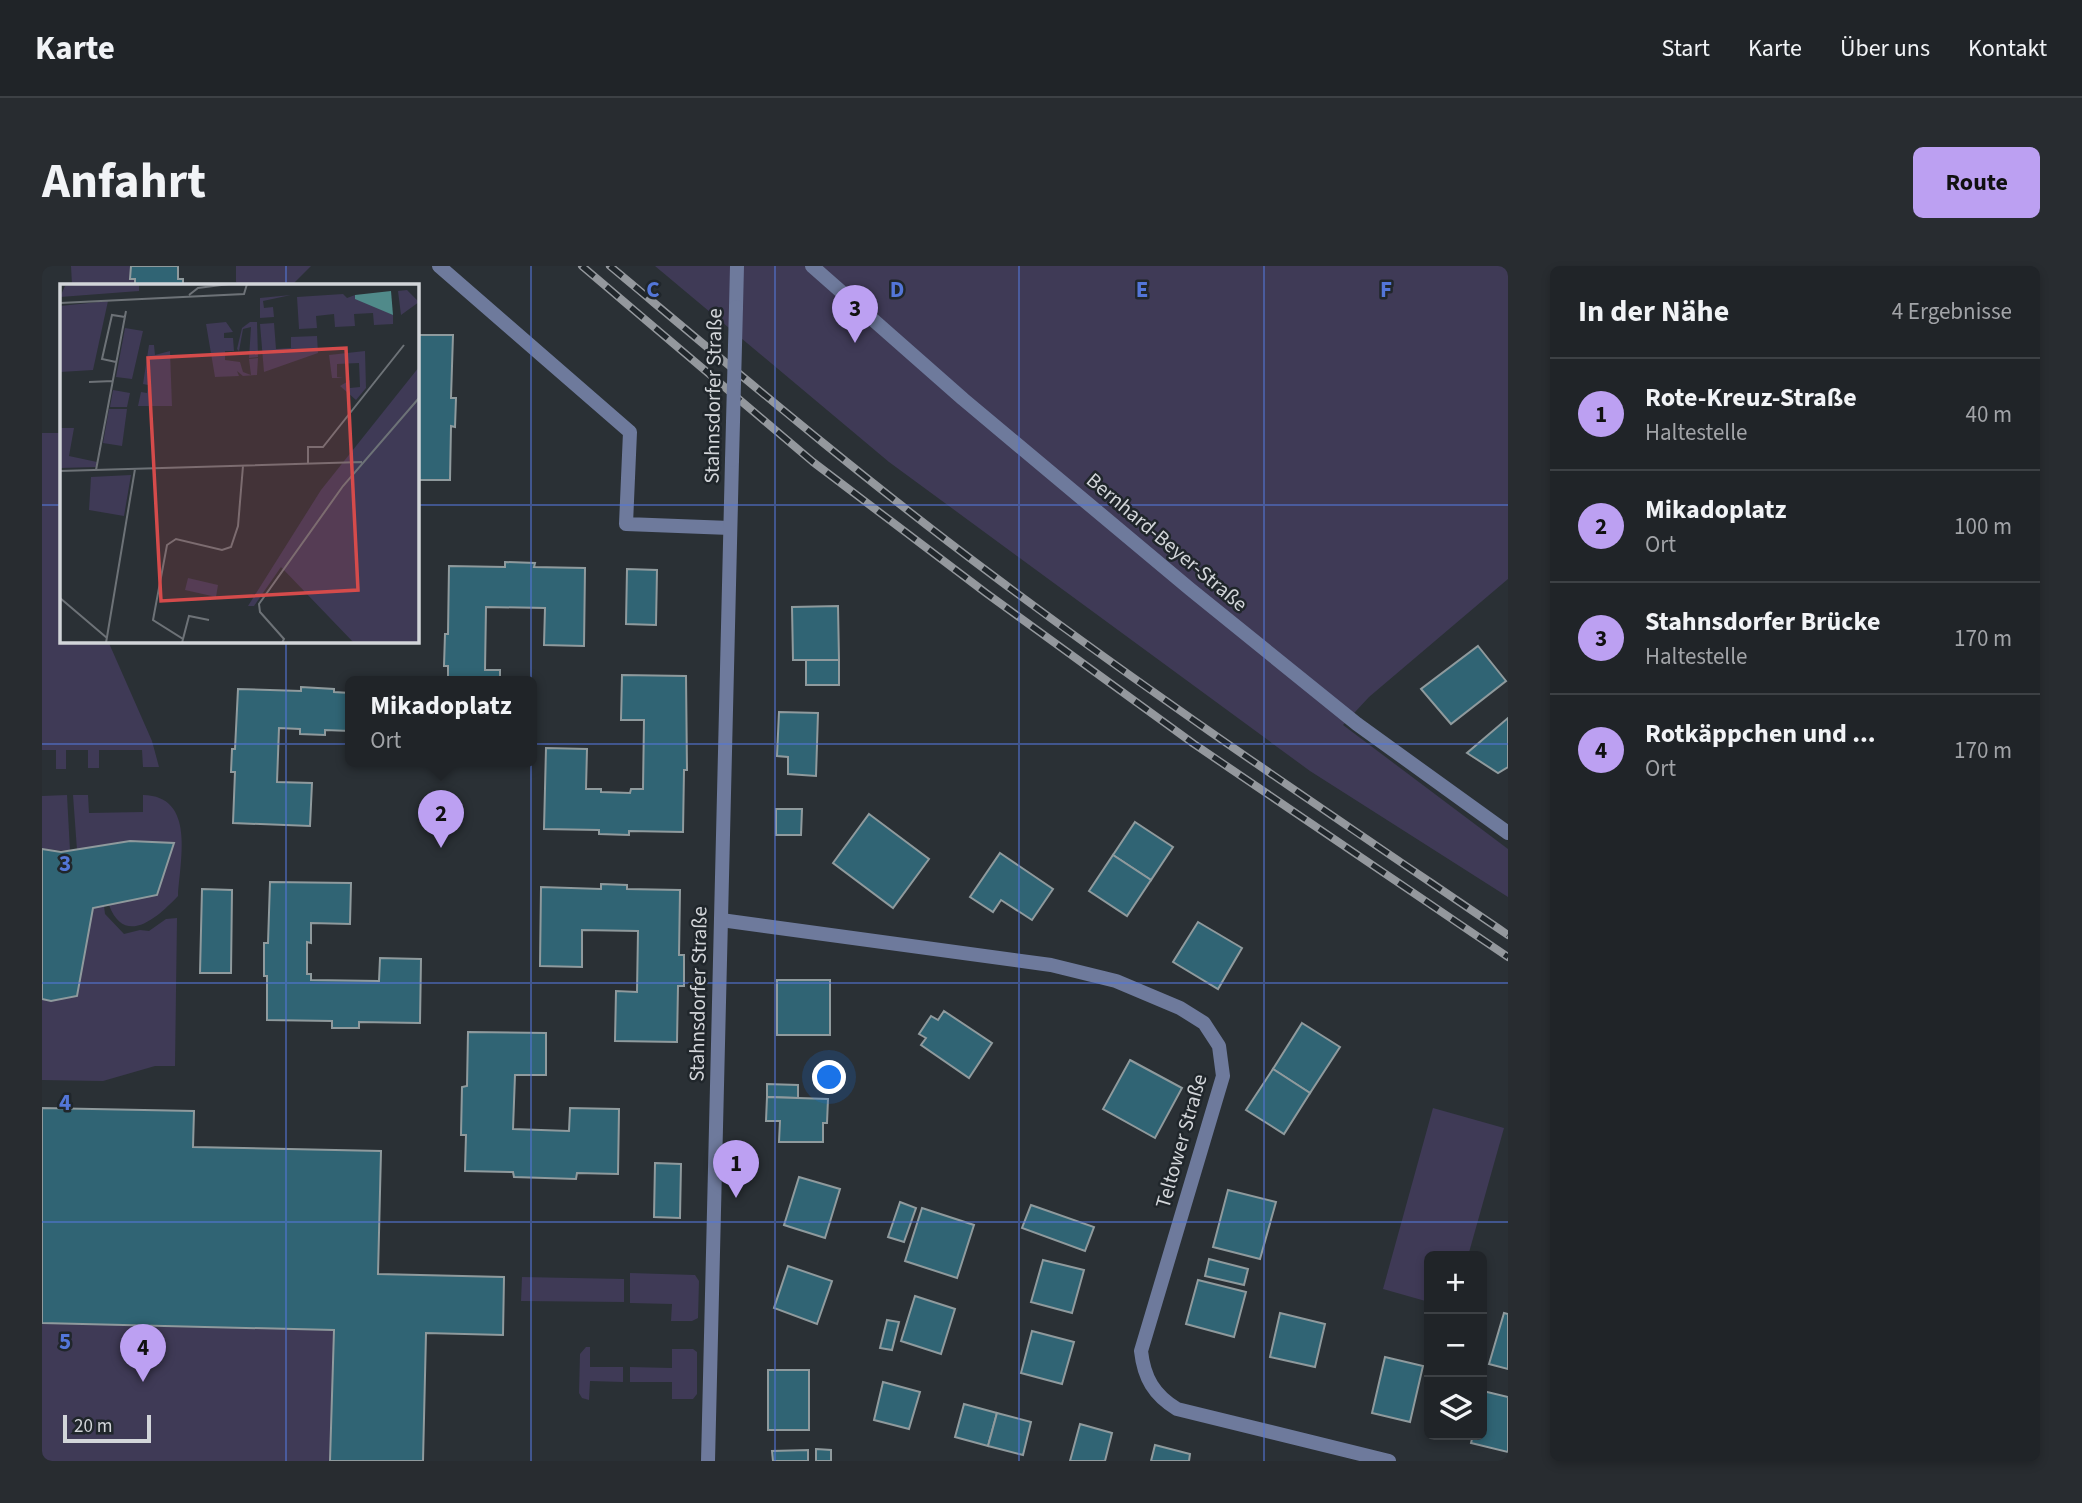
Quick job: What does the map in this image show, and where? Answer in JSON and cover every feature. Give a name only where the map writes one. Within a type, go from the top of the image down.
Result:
[{"type":"street","points":[[439,266],[629,432],[626,524],[730,528]]},
{"type":"street","name":"Stahnsdorfer Straße","points":[[708,1461],[737,266]]},
{"type":"street","name":"Bernhard-Beyer-Straße","points":[[812,266],[963,399],[1190,589],[1357,724],[1508,833]]},
{"type":"street","name":"Teltower Straße","points":[[721,920],[1051,965],[1116,981],[1147,992],[1193,1014],[1204,1023],[1219,1046],[1223,1076],[1141,1351],[1147,1379],[1155,1391],[1177,1409],[1389,1461]]},
{"type":"shaded area","points":[[71,266],[131,266],[130,278],[135,279],[135,284],[72,284]]},
{"type":"shaded area","points":[[236,266],[311,266],[293,284],[236,282]]},
{"type":"shaded area","points":[[655,266],[1508,266],[1508,579],[1369,697],[1343,725],[1508,849],[1508,897],[1310,771],[889,462]]},
{"type":"shaded area","points":[[42,433],[60,433],[60,642],[108,642],[152,741],[159,767],[143,767],[142,750],[99,750],[99,768],[88,768],[88,750],[66,750],[66,769],[56,769],[56,750],[42,750]]},
{"type":"shaded area","points":[[67,795],[70,851],[42,849],[42,796]]},
{"type":"shaded area","points":[[73,795],[88,795],[89,813],[143,812],[143,795],[160,798],[171,806],[178,818],[181,832],[178,896],[152,919],[133,926],[124,925],[116,918],[109,905],[157,895],[174,844],[130,841],[77,850]]},
{"type":"shaded area","points":[[104,906],[105,914],[124,934],[149,931],[166,919],[177,918],[175,1066],[155,1066],[103,1081],[42,1080],[42,999],[51,1001],[77,996],[93,908]]},
{"type":"shaded area","points":[[1433,1108],[1504,1128],[1469,1251],[1424,1251],[1424,1301],[1383,1289]]},
{"type":"shaded area","points":[[630,1273],[695,1275],[699,1281],[698,1318],[692,1321],[671,1321],[672,1304],[630,1303]]},
{"type":"shaded area","points":[[522,1277],[624,1279],[624,1302],[521,1301]]},
{"type":"shaded area","points":[[42,1323],[334,1330],[330,1461],[42,1461]]},
{"type":"shaded area","points":[[586,1347],[590,1347],[590,1367],[623,1367],[623,1382],[590,1381],[589,1400],[582,1398],[579,1393],[580,1354]]},
{"type":"shaded area","points":[[672,1349],[693,1349],[697,1352],[697,1394],[693,1399],[672,1399],[672,1382],[630,1382],[630,1367],[672,1368]]},
{"type":"building","points":[[131,266],[178,266],[178,279],[183,279],[183,284],[135,284],[135,279],[130,279]]},
{"type":"building","points":[[418,335],[453,335],[451,398],[456,398],[455,427],[451,426],[450,480],[418,480]]},
{"type":"building","points":[[505,562],[535,563],[534,567],[585,568],[584,646],[544,645],[545,608],[486,607],[485,670],[500,670],[500,676],[448,676],[448,666],[444,666],[445,634],[448,634],[449,566],[505,567]]},
{"type":"building","points":[[627,569],[657,570],[656,625],[626,624]]},
{"type":"building","points":[[838,606],[839,660],[793,660],[792,607]]},
{"type":"building","points":[[1478,646],[1506,681],[1451,724],[1421,689]]},
{"type":"building","points":[[806,660],[839,660],[839,685],[806,685]]},
{"type":"building","points":[[622,675],[686,676],[687,770],[684,770],[683,832],[629,831],[629,835],[599,834],[599,830],[544,829],[546,748],[587,749],[586,789],[630,793],[631,789],[643,789],[644,720],[621,720]]},
{"type":"building","points":[[301,687],[334,689],[334,692],[345,693],[345,731],[325,730],[325,735],[300,734],[300,729],[279,728],[277,782],[312,783],[310,826],[233,823],[235,772],[231,772],[238,689],[301,691]]},
{"type":"building","points":[[779,712],[818,713],[816,776],[788,774],[788,757],[777,756]]},
{"type":"building","points":[[1508,718],[1508,767],[1498,773],[1467,753]]},
{"type":"building","points":[[776,809],[802,809],[801,835],[776,835]]},
{"type":"building","points":[[869,814],[929,859],[893,908],[833,863]]},
{"type":"building","points":[[1135,822],[1173,847],[1151,880],[1113,855]]},
{"type":"building","points":[[130,841],[174,843],[157,895],[93,908],[77,996],[51,1001],[42,999],[42,849],[61,852]]},
{"type":"building","points":[[1000,853],[1053,889],[1032,920],[1001,900],[993,912],[970,897]]},
{"type":"building","points":[[1113,855],[1151,880],[1127,916],[1089,891]]},
{"type":"building","points":[[270,882],[351,883],[350,924],[311,923],[311,943],[307,942],[307,974],[311,974],[311,980],[379,981],[380,958],[421,959],[420,1023],[359,1022],[359,1028],[332,1028],[332,1021],[267,1020],[264,943],[268,943]]},
{"type":"building","points":[[601,884],[627,885],[627,889],[680,890],[679,955],[684,955],[684,986],[678,986],[677,1042],[615,1041],[616,991],[637,992],[638,931],[582,930],[582,967],[540,966],[541,887],[601,889]]},
{"type":"building","points":[[202,889],[232,890],[231,973],[200,973]]},
{"type":"building","points":[[1198,922],[1242,948],[1218,989],[1173,962]]},
{"type":"building","points":[[777,980],[830,980],[830,1035],[777,1035]]},
{"type":"building","points":[[944,1011],[992,1043],[969,1078],[921,1045],[926,1038],[919,1034],[931,1016],[938,1020]]},
{"type":"building","points":[[1302,1023],[1340,1047],[1310,1093],[1273,1069]]},
{"type":"building","points":[[468,1032],[546,1033],[546,1075],[515,1075],[513,1129],[569,1131],[570,1108],[619,1109],[618,1174],[577,1173],[576,1179],[514,1177],[513,1172],[465,1171],[466,1135],[461,1135],[462,1087],[467,1086]]},
{"type":"building","points":[[1130,1060],[1182,1088],[1155,1138],[1103,1109]]},
{"type":"building","points":[[1273,1069],[1310,1093],[1284,1134],[1246,1110]]},
{"type":"building","points":[[767,1084],[798,1085],[798,1098],[767,1097]]},
{"type":"building","points":[[767,1097],[828,1099],[827,1123],[823,1123],[823,1142],[779,1142],[780,1121],[766,1121]]},
{"type":"building","points":[[42,1108],[194,1111],[193,1147],[381,1151],[378,1274],[504,1277],[503,1335],[426,1333],[423,1461],[330,1461],[334,1330],[42,1323]]},
{"type":"building","points":[[655,1163],[681,1164],[680,1218],[654,1217]]},
{"type":"building","points":[[799,1177],[840,1189],[825,1238],[784,1225]]},
{"type":"building","points":[[1228,1190],[1276,1202],[1260,1259],[1213,1247]]},
{"type":"building","points":[[900,1202],[916,1208],[904,1242],[888,1237]]},
{"type":"building","points":[[1031,1205],[1094,1227],[1085,1251],[1022,1228]]},
{"type":"building","points":[[922,1208],[974,1225],[957,1278],[905,1261]]},
{"type":"building","points":[[1209,1259],[1248,1269],[1244,1285],[1205,1276]]},
{"type":"building","points":[[1043,1260],[1084,1270],[1072,1313],[1031,1302]]},
{"type":"building","points":[[788,1266],[832,1281],[817,1324],[774,1308]]},
{"type":"building","points":[[1198,1280],[1246,1292],[1234,1337],[1186,1324]]},
{"type":"building","points":[[915,1296],[955,1309],[941,1354],[901,1341]]},
{"type":"building","points":[[1280,1313],[1325,1324],[1315,1367],[1270,1357]]},
{"type":"building","points":[[1504,1313],[1508,1314],[1508,1369],[1489,1364]]},
{"type":"building","points":[[887,1320],[899,1322],[892,1350],[880,1348]]},
{"type":"building","points":[[1032,1331],[1074,1342],[1062,1384],[1021,1373]]},
{"type":"building","points":[[1385,1357],[1423,1366],[1410,1422],[1372,1413]]},
{"type":"building","points":[[768,1370],[809,1370],[809,1430],[768,1430]]},
{"type":"building","points":[[883,1382],[920,1392],[909,1429],[874,1420]]},
{"type":"building","points":[[1487,1392],[1508,1397],[1508,1452],[1471,1443],[1472,1440],[1487,1440]]},
{"type":"building","points":[[964,1404],[997,1413],[988,1446],[955,1437]]},
{"type":"building","points":[[997,1413],[1031,1422],[1023,1455],[988,1446]]},
{"type":"building","points":[[1080,1424],[1112,1433],[1105,1461],[1070,1461]]},
{"type":"building","points":[[1155,1445],[1190,1454],[1189,1461],[1151,1461]]},
{"type":"building","points":[[816,1449],[831,1450],[831,1461],[816,1461]]},
{"type":"building","points":[[808,1450],[808,1461],[773,1461],[772,1451]]},
{"type":"railway","points":[[582,266],[813,462],[986,593],[1194,744],[1508,957]]},
{"type":"railway","points":[[610,266],[849,463],[995,577],[1185,714],[1508,935]]},
{"type":"place","name":"Stahnsdorfer Brücke","points":[[855,343]]},
{"type":"place","name":"Mikadoplatz","points":[[441,848]]},
{"type":"place","name":"Rote-Kreuz-Straße","points":[[736,1198]]},
{"type":"place","name":"Rotkäppchen und ...","points":[[143,1382]]}]
